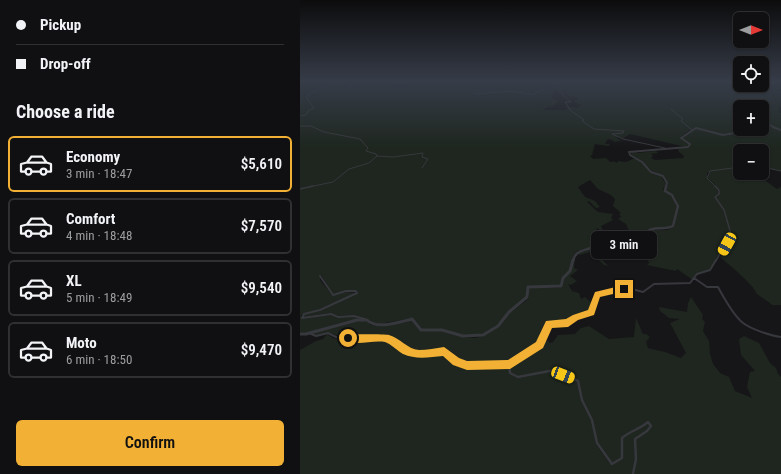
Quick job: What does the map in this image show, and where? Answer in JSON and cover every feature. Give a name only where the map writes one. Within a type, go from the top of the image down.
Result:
[{"type":"street","points":[[300,116],[306,114],[314,108],[311,104]]},
{"type":"street","points":[[566,104],[568,108],[584,120],[582,121],[593,129],[624,131],[623,133],[612,135],[620,139],[642,142],[654,147],[682,148],[690,146],[690,144],[681,138],[692,130],[701,128],[724,135],[733,133]]},
{"type":"street","points":[[671,109],[684,119],[681,121],[692,130]]},
{"type":"street","points":[[769,123],[774,129],[781,130]]},
{"type":"street","points":[[300,126],[314,125],[326,132],[360,139],[368,148],[366,151],[376,154],[377,156],[393,157],[423,153],[422,157],[428,159],[422,168]]},
{"type":"street","points":[[320,276],[330,294],[333,295],[347,291],[356,291],[357,293],[320,310],[304,314],[302,318],[331,314],[338,317],[354,316],[367,320],[373,324],[382,325],[412,319],[421,330],[442,330],[463,336],[479,336],[491,330],[509,312],[526,299],[528,287],[561,286],[563,278],[570,271],[574,255],[578,252],[591,248],[591,241],[595,237],[601,234],[626,238],[638,237],[645,235],[651,229],[668,229],[673,226],[678,206],[672,195],[665,191],[667,183],[663,176],[651,172],[642,162],[629,154],[632,151],[638,153],[672,148]]},
{"type":"street","points":[[300,189],[333,182],[349,169],[369,163],[377,156]]},
{"type":"street","points":[[308,333],[316,336],[328,333],[336,337],[358,339],[386,338],[402,349],[413,353],[444,352],[456,362],[470,366],[510,364],[540,345],[549,324],[568,323],[591,312],[598,294],[628,288],[639,292],[649,289],[654,284],[690,283],[698,274],[710,270],[731,234],[724,210],[715,197],[719,194],[719,190],[707,175],[710,171],[718,172],[733,168]]},
{"type":"street","points":[[769,168],[781,171]]},
{"type":"street","points":[[694,278],[707,288],[718,286],[725,301],[745,324],[773,336],[781,337]]},
{"type":"street","points":[[300,334],[334,327],[348,322],[367,320]]},
{"type":"street","points":[[510,364],[510,373],[518,377],[555,370],[576,380],[579,384],[582,400],[592,420],[597,443],[612,464],[619,462],[622,458],[622,438],[628,433],[639,429],[648,422],[651,427],[648,432],[636,437],[635,440],[636,459],[633,474]]},
{"type":"shaded area","points":[[300,104],[555,104],[552,107],[549,106],[543,110],[564,110],[568,109],[566,106],[577,108],[582,105],[580,104],[733,104],[733,134],[725,135],[769,136],[769,104],[781,104],[781,107],[778,108],[781,110],[778,112],[781,113],[781,171],[769,168],[769,144],[733,144],[733,180],[765,180],[777,189],[781,187],[781,305],[772,305],[758,295],[746,280],[720,257],[732,234],[724,211],[715,197],[719,194],[720,190],[708,178],[711,171],[707,173],[707,178],[718,190],[718,194],[714,197],[723,210],[731,234],[714,264],[708,270],[696,276],[693,280],[677,269],[676,271],[647,265],[649,263],[647,256],[649,249],[640,242],[627,240],[632,250],[626,252],[619,239],[602,237],[594,242],[594,245],[605,248],[600,251],[594,248],[595,252],[608,266],[604,265],[590,252],[580,255],[576,254],[591,249],[593,246],[592,241],[603,236],[635,238],[645,235],[651,230],[667,230],[674,226],[679,206],[675,197],[666,191],[668,183],[664,180],[664,176],[652,171],[643,162],[630,154],[634,152],[656,151],[658,153],[651,154],[653,156],[651,158],[655,160],[683,158],[684,156],[678,149],[688,147],[691,144],[682,138],[688,132],[696,129],[691,130],[686,133],[680,138],[690,144],[686,147],[630,134],[622,139],[621,137],[616,137],[623,140],[615,142],[610,139],[607,140],[605,144],[610,144],[608,146],[595,144],[592,155],[590,156],[593,159],[606,158],[610,162],[613,161],[617,163],[618,161],[626,162],[635,158],[642,162],[651,172],[662,176],[663,180],[666,183],[663,189],[674,198],[677,205],[672,225],[664,229],[650,229],[641,235],[632,237],[626,224],[618,219],[621,217],[619,214],[621,213],[613,206],[615,199],[611,195],[598,189],[590,180],[578,187],[585,197],[595,201],[600,207],[596,208],[589,201],[587,202],[598,212],[613,214],[611,218],[613,220],[601,226],[604,233],[597,228],[594,237],[590,240],[590,248],[577,251],[574,254],[569,271],[562,277],[560,285],[528,286],[526,289],[526,297],[509,311],[497,325],[483,334],[463,335],[442,329],[422,329],[412,318],[380,324],[372,323],[368,319],[355,315],[338,316],[331,313],[303,317],[304,314],[301,315],[301,318],[331,315],[337,318],[354,316],[362,319],[348,321],[306,333],[300,333]],"holes":[[[696,129],[705,130],[715,133]],[[321,275],[333,294],[357,290],[358,293],[320,311],[304,314],[320,309],[357,293],[347,292],[332,295],[320,280]]]},
{"type":"shaded area","points":[[575,255],[574,268],[578,270],[570,276],[577,281],[571,285],[568,284],[572,291],[579,293],[581,299],[585,297],[592,303],[590,312],[575,317],[567,322],[549,323],[539,345],[509,363],[468,365],[457,361],[445,351],[414,352],[403,348],[388,338],[363,339],[339,336],[328,332],[317,335],[310,334],[357,321],[366,321],[371,325],[380,326],[411,320],[420,331],[442,331],[462,337],[475,338],[483,336],[492,331],[510,313],[527,300],[529,297],[528,289],[531,287],[558,288],[562,286],[564,278],[571,272]]},
{"type":"shaded area","points":[[691,297],[703,315],[702,319],[705,322],[703,331],[709,341],[710,354],[713,364],[720,373],[729,377],[735,391],[752,398],[747,387],[750,372],[755,371],[741,355],[739,339],[744,336],[759,343],[770,363],[776,368],[781,377],[781,474],[300,474],[300,350],[316,341],[323,339],[327,334],[333,338],[347,342],[349,339],[387,339],[402,350],[419,355],[444,352],[456,363],[467,367],[509,365],[510,373],[509,364],[539,346],[545,336],[547,337],[545,341],[549,341],[549,343],[553,342],[558,335],[575,334],[581,328],[589,326],[609,339],[634,337],[636,318],[643,334],[650,337],[646,342],[648,348],[681,358],[686,353],[670,323],[680,319],[669,318],[660,311],[659,307],[687,312],[688,303]],"holes":[[[555,370],[578,381],[582,400],[592,420],[597,443],[610,464],[596,444],[592,421],[581,400],[576,381],[555,371],[519,378],[510,373],[518,377]]]},
{"type":"route","points":[[348,338],[363,340],[387,338],[406,351],[419,354],[439,351],[444,352],[456,362],[467,366],[510,364],[524,353],[540,345],[549,324],[568,323],[591,312],[593,303],[598,294],[624,289]]}]
